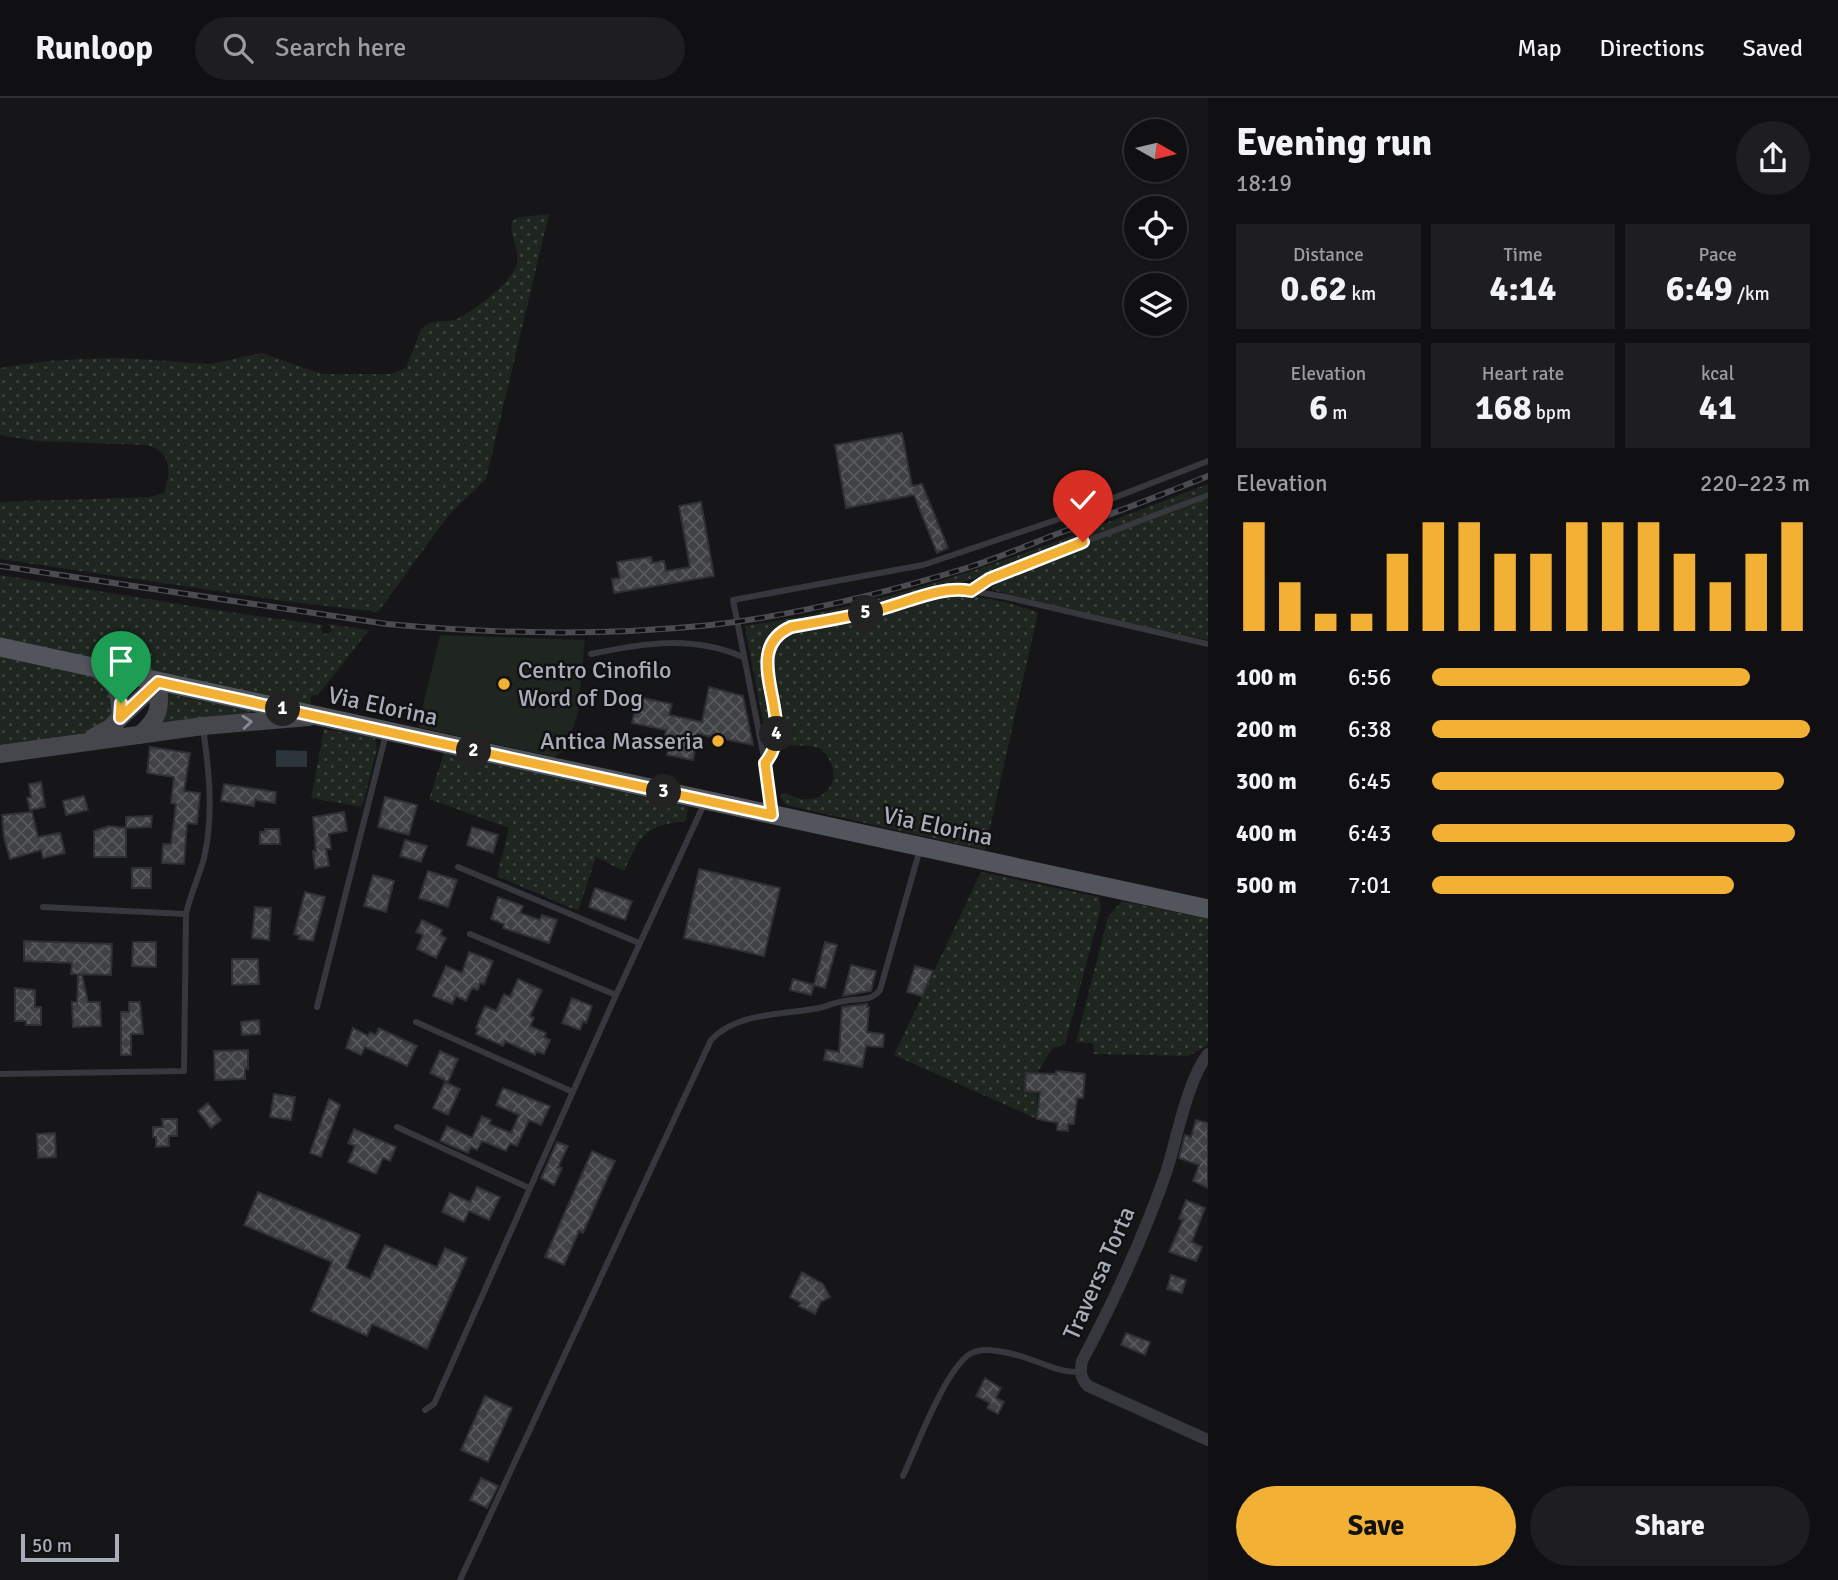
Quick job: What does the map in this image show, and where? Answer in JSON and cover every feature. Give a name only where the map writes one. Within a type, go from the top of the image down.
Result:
[{"type":"main road","name":"Via Elorina","points":[[0,647],[1208,909]]},
{"type":"street","points":[[93,667],[113,681],[119,692],[120,718]]},
{"type":"street","points":[[82,742],[110,729],[158,682]]},
{"type":"street","points":[[141,735],[155,719],[159,709],[158,682]]},
{"type":"street","points":[[0,754],[203,726],[317,716]]},
{"type":"street","name":"Traversa Torta","points":[[1208,1054],[1196,1075],[1166,1171],[1141,1238],[1113,1303],[1082,1361],[1080,1372],[1087,1386],[1208,1440]]},
{"type":"lane","points":[[772,815],[765,763],[733,600],[923,565],[1065,517],[1208,461]]},
{"type":"lane","points":[[971,591],[1011,569],[1208,495]]},
{"type":"lane","points":[[765,763],[776,746],[778,731],[767,655],[780,632],[791,627],[876,611],[935,593],[960,589],[1208,644]]},
{"type":"lane","points":[[591,654],[640,643],[689,642],[723,648],[743,657]]},
{"type":"lane","points":[[0,1074],[184,1071],[186,914],[189,897],[205,854],[210,794],[203,726]]},
{"type":"lane","points":[[317,1007],[386,732]]},
{"type":"lane","points":[[425,1410],[434,1404],[705,801]]},
{"type":"lane","points":[[460,1580],[711,1040],[729,1026],[742,1021],[876,995],[880,990],[921,847]]},
{"type":"lane","points":[[458,867],[639,943]]},
{"type":"lane","points":[[43,907],[186,914]]},
{"type":"lane","points":[[470,934],[616,995]]},
{"type":"lane","points":[[416,1022],[573,1092]]},
{"type":"lane","points":[[397,1127],[529,1188]]},
{"type":"lane","points":[[903,1476],[945,1384],[959,1363],[972,1353],[983,1350],[1009,1353],[1064,1372],[1080,1372]]},
{"type":"shaded area","points":[[549,214],[486,479],[448,516],[378,612],[284,601],[0,559],[0,502],[150,497],[164,493],[168,464],[161,452],[147,445],[36,441],[0,435],[0,368],[47,361],[123,358],[210,364],[262,353],[322,374],[390,374],[406,368],[421,329],[431,323],[454,320],[464,315],[482,303],[508,279],[518,258],[512,221],[520,217]]},
{"type":"shaded area","points":[[1208,484],[1208,491],[990,575],[778,628],[766,656],[766,686],[772,732],[771,747],[768,749],[745,626],[805,616],[923,586],[1037,548]]},
{"type":"shaded area","points":[[1208,498],[1208,640],[992,590],[994,581],[1023,568]]},
{"type":"shaded area","points":[[0,575],[324,625],[321,628],[322,633],[326,634],[331,632],[328,624],[369,630],[318,695],[313,695],[308,705],[0,639]]},
{"type":"shaded area","points":[[960,594],[1005,602],[1038,612],[985,850],[786,805],[780,797],[782,794],[808,799],[817,797],[831,785],[833,777],[832,767],[823,751],[812,746],[782,741],[772,680],[774,652],[781,640],[793,632],[878,615]]},
{"type":"shaded area","name":"Centro Cinofilo Word of Dog","points":[[440,635],[585,640],[578,713],[567,747],[555,757],[418,727]]},
{"type":"shaded area","points":[[0,653],[88,672],[109,685],[114,713],[95,731],[0,747]]},
{"type":"shaded area","points":[[163,693],[250,711],[250,714],[161,727]]},
{"type":"shaded area","points":[[324,729],[375,738],[377,750],[362,807],[311,798]]},
{"type":"shaded area","points":[[276,750],[307,751],[307,767],[276,767]]},
{"type":"shaded area","points":[[444,753],[688,807],[686,821],[661,826],[646,834],[635,848],[624,871],[596,857],[578,911],[497,876],[509,828],[429,799]]},
{"type":"shaded area","points":[[981,872],[1099,897],[1101,908],[1065,1044],[1052,1049],[1037,1073],[1026,1074],[1026,1091],[1037,1091],[1037,1119],[894,1055]]},
{"type":"shaded area","points":[[1122,901],[1208,919],[1208,1045],[1188,1056],[1094,1054],[1093,1043],[1076,1042],[1108,917]]},
{"type":"building","points":[[902,433],[912,486],[922,484],[948,548],[937,553],[914,495],[846,508],[835,445]]},
{"type":"building","points":[[701,502],[714,576],[614,593],[612,579],[620,578],[617,562],[651,557],[652,563],[664,561],[666,571],[690,567],[679,506]]},
{"type":"building","points":[[709,687],[743,696],[753,745],[698,734],[693,760],[667,755],[669,742],[664,741],[666,730],[632,723],[638,697],[672,704],[669,715],[702,722]]},
{"type":"building","points":[[150,747],[190,753],[184,791],[200,793],[197,824],[187,823],[184,864],[162,863],[163,844],[171,844],[176,804],[171,803],[174,777],[147,773]]},
{"type":"building","points":[[41,782],[45,807],[30,810],[27,798],[31,797],[29,784]]},
{"type":"building","points":[[224,784],[276,792],[275,803],[255,800],[254,806],[221,801]]},
{"type":"building","points":[[84,796],[88,810],[66,815],[63,801]]},
{"type":"building","points":[[385,797],[417,805],[409,835],[378,827]]},
{"type":"building","points":[[32,812],[38,837],[60,833],[65,853],[43,858],[41,850],[10,859],[4,838],[2,815]]},
{"type":"building","points":[[344,812],[347,831],[329,834],[331,849],[326,849],[329,866],[315,868],[313,817]]},
{"type":"building","points":[[152,816],[151,827],[126,828],[126,817]]},
{"type":"building","points":[[109,826],[126,828],[126,857],[94,857],[94,831]]},
{"type":"building","points":[[472,827],[498,835],[493,853],[467,845]]},
{"type":"building","points":[[265,829],[279,829],[280,844],[260,844],[260,832],[265,832]]},
{"type":"building","points":[[405,840],[427,846],[421,862],[400,856]]},
{"type":"building","points":[[132,868],[151,868],[151,888],[132,888]]},
{"type":"building","points":[[699,869],[780,888],[764,956],[684,938]]},
{"type":"building","points":[[428,871],[457,880],[448,907],[419,898]]},
{"type":"building","points":[[373,875],[394,881],[386,912],[364,906]]},
{"type":"building","points":[[595,888],[632,901],[625,920],[589,907]]},
{"type":"building","points":[[305,892],[325,897],[313,941],[299,939],[300,936],[294,934]]},
{"type":"building","points":[[498,897],[523,906],[520,913],[540,920],[542,915],[557,920],[549,943],[503,928],[504,924],[491,919]]},
{"type":"building","points":[[255,907],[271,908],[269,940],[252,938]]},
{"type":"building","points":[[422,920],[442,930],[440,935],[446,938],[436,958],[417,949],[423,935],[416,932]]},
{"type":"building","points":[[24,941],[112,944],[111,975],[71,974],[72,963],[24,961]]},
{"type":"building","points":[[133,942],[156,942],[156,967],[132,966]]},
{"type":"building","points":[[825,942],[837,945],[825,988],[814,985]]},
{"type":"building","points":[[469,952],[493,961],[484,984],[480,983],[478,990],[472,988],[466,1001],[456,996],[452,1004],[433,996],[446,966],[462,973]]},
{"type":"building","points":[[232,959],[258,959],[259,984],[232,985]]},
{"type":"building","points":[[851,965],[876,971],[871,991],[843,996]]},
{"type":"building","points":[[915,966],[933,971],[922,996],[907,992]]},
{"type":"building","points":[[78,975],[82,975],[88,1002],[100,1002],[101,1026],[73,1027],[72,1002],[77,1002]]},
{"type":"building","points":[[518,979],[542,990],[530,1016],[534,1018],[530,1026],[546,1033],[544,1037],[550,1040],[544,1054],[536,1051],[535,1055],[505,1041],[503,1046],[476,1034],[485,1006],[496,1011],[504,994],[510,997]]},
{"type":"building","points":[[793,979],[814,985],[811,995],[790,990]]},
{"type":"building","points":[[15,988],[35,990],[35,1007],[41,1007],[41,1025],[26,1025],[26,1021],[15,1021]]},
{"type":"building","points":[[572,998],[592,1006],[586,1023],[583,1021],[580,1030],[562,1023]]},
{"type":"building","points":[[129,1002],[140,1002],[143,1034],[131,1034],[131,1055],[121,1055],[121,1012],[129,1012]]},
{"type":"building","points":[[867,1004],[867,1032],[884,1034],[883,1047],[866,1046],[862,1067],[824,1060],[826,1050],[839,1052],[842,1007]]},
{"type":"building","points":[[259,1020],[260,1034],[242,1035],[241,1022]]},
{"type":"building","points":[[353,1028],[368,1036],[370,1032],[376,1035],[379,1028],[417,1046],[407,1066],[365,1047],[361,1055],[346,1048]]},
{"type":"building","points":[[248,1050],[245,1079],[215,1080],[214,1051]]},
{"type":"building","points":[[440,1051],[458,1059],[448,1082],[430,1073]]},
{"type":"building","points":[[1056,1071],[1085,1074],[1083,1098],[1077,1098],[1074,1124],[1068,1124],[1068,1131],[1057,1130],[1058,1123],[1037,1119],[1040,1092],[1025,1091],[1026,1073],[1056,1074]]},
{"type":"building","points":[[445,1082],[460,1089],[448,1115],[433,1108]]},
{"type":"building","points":[[503,1088],[550,1106],[541,1125],[529,1120],[517,1146],[510,1143],[506,1151],[482,1141],[477,1150],[471,1147],[468,1153],[440,1141],[447,1126],[472,1138],[482,1116],[491,1120],[489,1124],[511,1133],[519,1115],[496,1105]]},
{"type":"building","points":[[274,1094],[295,1097],[291,1120],[270,1117]]},
{"type":"building","points":[[329,1099],[340,1105],[321,1157],[310,1153]]},
{"type":"building","points":[[208,1103],[221,1120],[211,1128],[198,1111]]},
{"type":"building","points":[[162,1119],[177,1119],[177,1136],[169,1136],[169,1146],[156,1147],[153,1127],[163,1127]]},
{"type":"building","points":[[1196,1120],[1208,1123],[1208,1188],[1193,1181],[1199,1165],[1179,1158],[1185,1135],[1191,1137]]},
{"type":"building","points":[[354,1129],[396,1147],[390,1161],[383,1158],[376,1174],[348,1162],[355,1146],[348,1143]]},
{"type":"building","points":[[55,1133],[56,1157],[38,1158],[37,1134]]},
{"type":"building","points":[[557,1142],[568,1146],[558,1167],[562,1168],[554,1185],[541,1178]]},
{"type":"building","points":[[592,1151],[615,1161],[583,1233],[579,1231],[564,1265],[545,1257]]},
{"type":"building","points":[[477,1187],[500,1197],[489,1220],[469,1211],[464,1222],[442,1212],[450,1193],[470,1202]]},
{"type":"building","points":[[258,1192],[360,1235],[346,1268],[370,1279],[385,1245],[437,1267],[445,1248],[467,1258],[427,1349],[372,1324],[367,1336],[311,1311],[332,1262],[244,1225]]},
{"type":"building","points":[[1186,1200],[1205,1208],[1192,1242],[1202,1247],[1196,1261],[1169,1252],[1183,1220],[1179,1219]]},
{"type":"building","points":[[802,1272],[823,1284],[830,1297],[821,1302],[815,1314],[799,1306],[801,1303],[790,1297]]},
{"type":"building","points":[[1171,1275],[1186,1280],[1182,1293],[1167,1289]]},
{"type":"building","points":[[1126,1333],[1150,1342],[1145,1355],[1121,1345]]},
{"type":"building","points":[[985,1378],[1001,1388],[996,1398],[1004,1402],[998,1414],[987,1408],[990,1403],[976,1396]]},
{"type":"building","points":[[485,1396],[512,1408],[488,1462],[461,1450]]},
{"type":"building","points":[[481,1478],[498,1486],[487,1508],[470,1500]]},
{"type":"railway","points":[[0,566],[387,624],[549,632],[670,629],[744,621],[809,609],[938,577],[991,560],[1208,476]]},
{"type":"place","name":"Centro Cinofilo Word of Dog","points":[[504,684]]},
{"type":"place","name":"Antica Masseria","points":[[718,741]]},
{"type":"route","points":[[121,703],[120,718],[158,682],[772,815],[765,763],[776,746],[778,731],[767,655],[780,632],[791,627],[876,611],[935,593],[960,589],[971,591],[989,579],[1083,542]]}]
